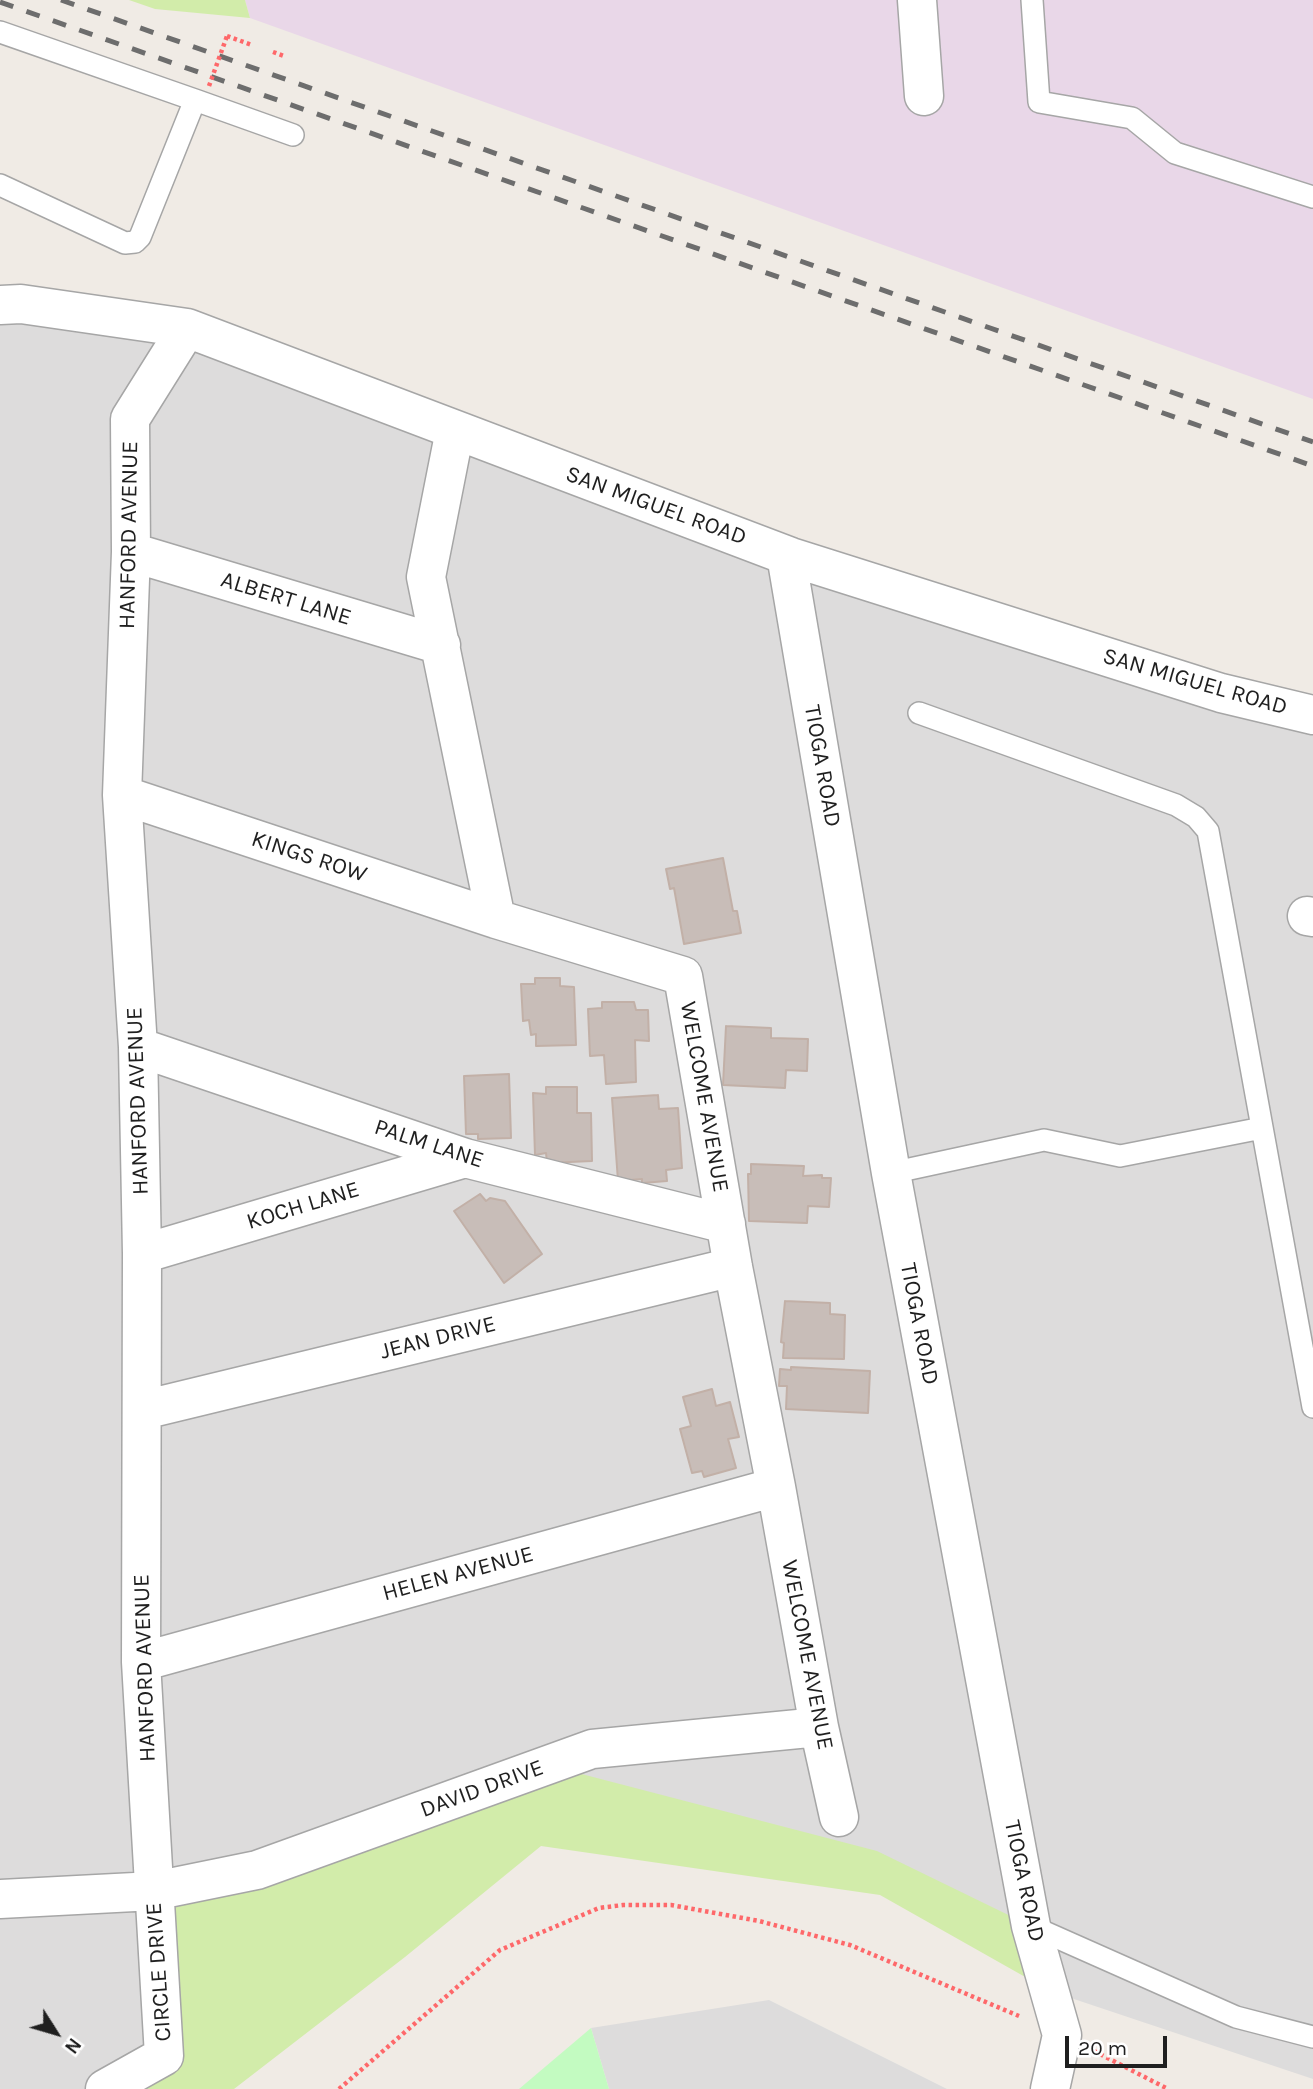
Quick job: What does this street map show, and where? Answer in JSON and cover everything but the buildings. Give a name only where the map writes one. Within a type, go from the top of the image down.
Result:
[{"type":"street","points":[[918,0],[924,96]]},
{"type":"street","name":"SAN MIGUEL ROAD","points":[[0,305],[21,304],[187,328],[786,555],[1221,693],[1313,715]]},
{"type":"street","name":"HANFORD AVENUE","points":[[154,1891],[141,1662],[143,1410],[138,1047],[122,795],[131,552],[130,419],[187,328]]},
{"type":"street","points":[[454,430],[426,577],[496,919]]},
{"type":"street","name":"ALBERT LANE","points":[[131,552],[442,645]]},
{"type":"street","name":"TIOGA ROAD","points":[[786,555],[891,1173],[1057,2059]]},
{"type":"street","name":"KINGS ROW","points":[[122,795],[496,919]]},
{"type":"street","name":"WELCOME AVENUE","points":[[496,919],[683,976],[733,1267],[819,1727],[839,1817]]},
{"type":"street","name":"PALM LANE","points":[[138,1047],[464,1158],[726,1224]]},
{"type":"street","name":"KOCH LANE","points":[[142,1254],[464,1158]]},
{"type":"street","name":"JEAN DRIVE","points":[[143,1410],[733,1267]]},
{"type":"street","name":"HELEN AVENUE","points":[[141,1662],[776,1487]]},
{"type":"street","name":"DAVID DRIVE","points":[[154,1891],[257,1870],[592,1749],[819,1727]]},
{"type":"street","name":"CIRCLE DRIVE","points":[[0,1899],[154,1891],[164,2056],[105,2089]]},
{"type":"lane","points":[[1032,0],[1039,102],[1132,118],[1175,153],[1313,197]]},
{"type":"lane","points":[[0,32],[202,93],[293,135]]},
{"type":"lane","points":[[0,185],[125,243],[135,242],[140,237],[202,93]]},
{"type":"lane","points":[[919,713],[1176,805],[1196,817],[1208,831],[1313,1407]]},
{"type":"lane","points":[[891,1173],[1044,1140],[1120,1156],[1262,1128]]},
{"type":"lane","points":[[1031,1926],[1236,2017],[1313,2037]]},
{"type":"path","points":[[202,93],[227,36],[252,45]]},
{"type":"path","points":[[273,52],[284,56]]},
{"type":"path","points":[[339,2089],[500,1951],[600,1908],[623,1905],[671,1905],[759,1921],[850,1945],[1057,2059],[1168,2089]]},
{"type":"shaded area","points":[[245,0],[1313,0],[1313,399],[250,18]]},
{"type":"shaded area","points":[[0,304],[187,328],[603,487],[1313,715],[1313,2079],[1050,1991],[1031,1926],[547,1765],[164,2056],[105,2089],[0,2089]]},
{"type":"shaded area","points":[[769,2000],[947,2089],[609,2089],[591,2028]]},
{"type":"green space","points":[[129,0],[245,0],[250,18],[155,9]]},
{"type":"green space","points":[[547,1765],[877,1851],[1031,1926],[1050,1991],[880,1895],[541,1846],[405,1957],[234,2089],[105,2089],[164,2056],[154,1891]]},
{"type":"green space","points":[[591,2028],[609,2089],[519,2089]]},
{"type":"railway","points":[[61,0],[1313,442]]},
{"type":"railway","points":[[0,2],[1313,466]]}]
